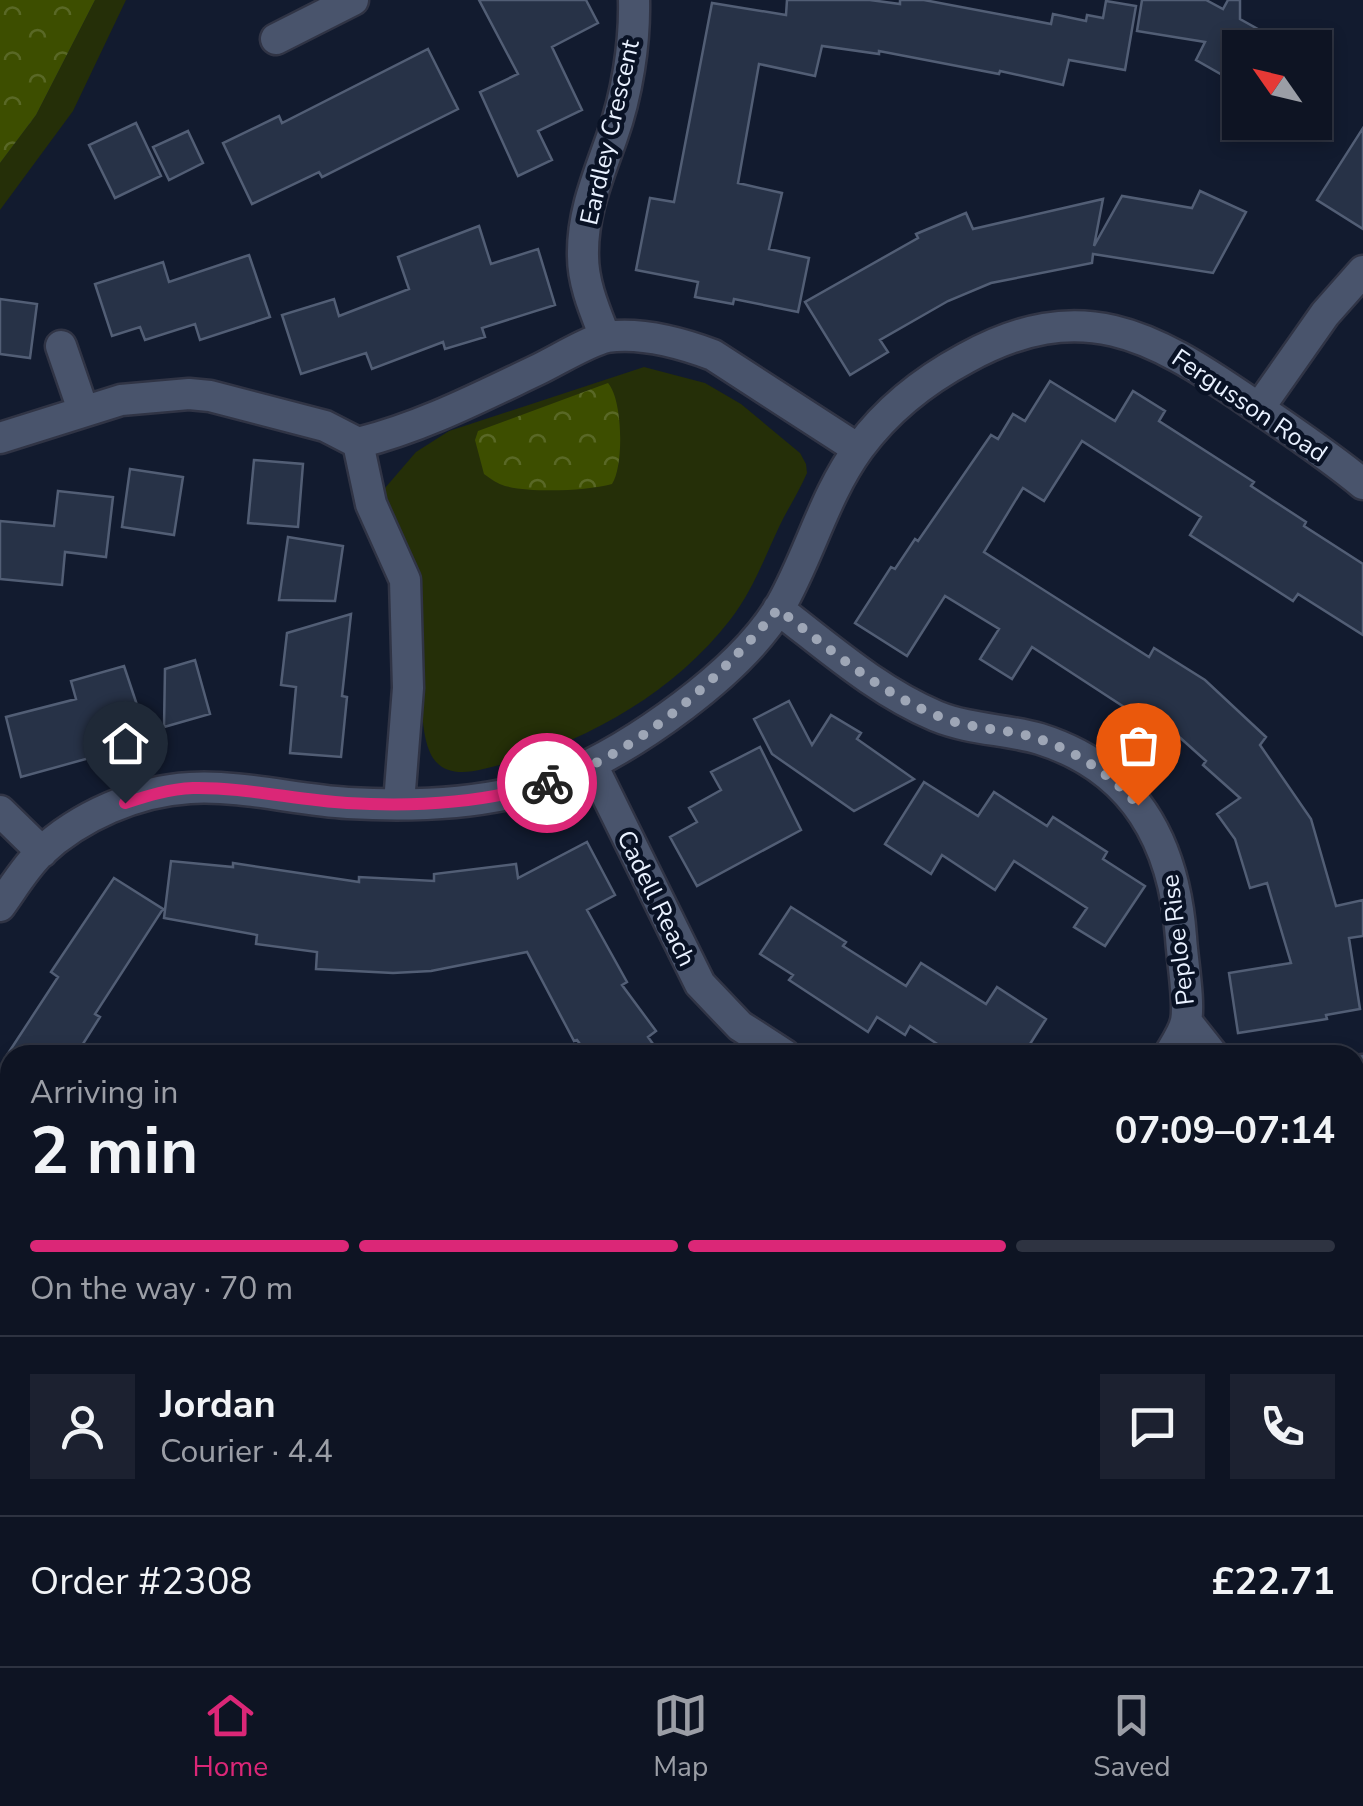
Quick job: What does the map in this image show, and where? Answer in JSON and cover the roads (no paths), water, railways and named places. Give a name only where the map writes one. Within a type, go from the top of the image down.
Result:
[{"type":"street","points":[[276,39],[353,0]]},
{"type":"street","name":"Eardley Crescent","points":[[605,337],[587,288],[582,258],[585,220],[591,192],[614,133],[626,78],[634,0]]},
{"type":"street","points":[[1258,408],[1325,314],[1363,271]]},
{"type":"street","name":"Fergusson Road","points":[[0,906],[42,852],[98,814],[161,792],[191,788],[348,803],[441,802],[526,790],[592,765],[682,706],[733,660],[778,609],[837,482],[858,449],[887,415],[944,370],[998,340],[1041,328],[1101,328],[1142,338],[1172,351],[1363,484]]},
{"type":"street","points":[[358,443],[401,433],[445,415],[605,337],[664,341],[713,356],[858,449]]},
{"type":"street","points":[[61,346],[83,410]]},
{"type":"street","points":[[0,438],[83,410],[154,394],[210,396],[338,430],[358,443],[371,504],[404,580],[408,688],[398,803]]},
{"type":"street","name":"Peploe Rise","points":[[778,609],[894,695],[953,722],[1018,733],[1060,746],[1105,772],[1124,790],[1154,828],[1176,888],[1186,1020]]},
{"type":"street","name":"Cadell Reach","points":[[592,765],[700,984],[740,1026],[769,1045]]},
{"type":"street","points":[[0,811],[42,852]]},
{"type":"street","points":[[1175,1045],[1186,1020],[1205,1045]]}]
